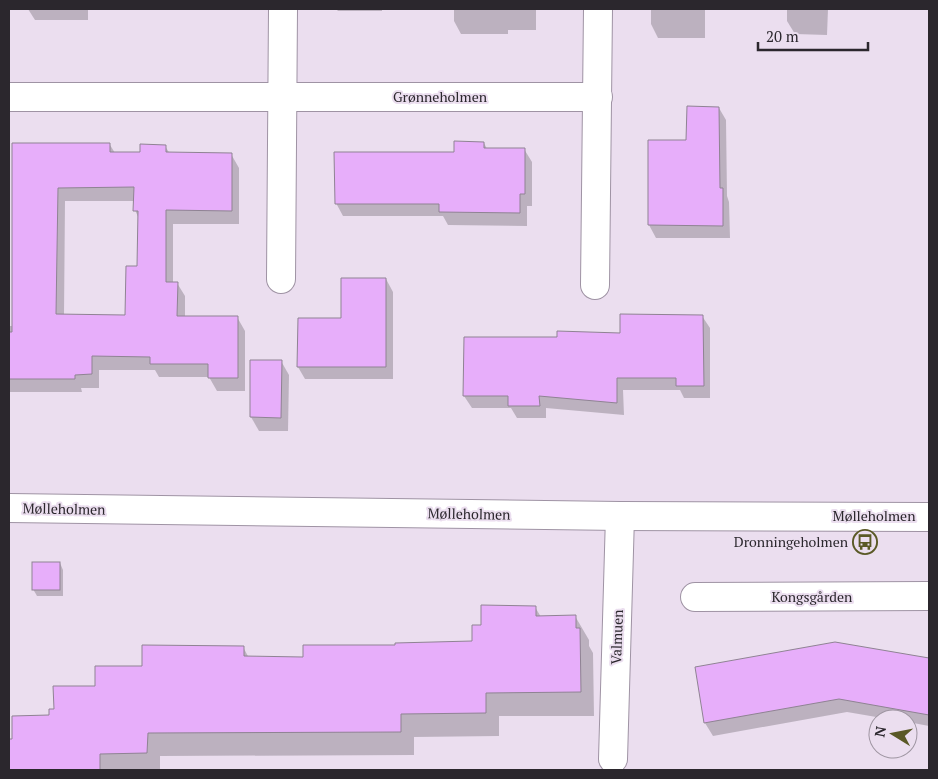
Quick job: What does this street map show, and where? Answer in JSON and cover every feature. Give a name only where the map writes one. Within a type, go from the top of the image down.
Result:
[{"type":"street","points":[[282,9],[282,278]]},
{"type":"street","points":[[595,285],[598,9]]},
{"type":"street","name":"Grønneholmen","points":[[9,97],[598,97]]},
{"type":"street","name":"Mølleholmen","points":[[9,508],[620,516],[929,517]]},
{"type":"street","name":"Valmuen","points":[[613,759],[620,516]]},
{"type":"street","name":"Kongsgården","points":[[695,597],[929,596]]},
{"type":"building","points":[[687,106],[719,107],[720,188],[723,188],[723,226],[648,225],[648,140],[686,140]]},
{"type":"building","points":[[454,141],[484,142],[484,148],[525,148],[525,194],[520,194],[520,213],[439,212],[439,204],[335,204],[334,152],[454,152]]},
{"type":"building","points":[[12,143],[110,143],[110,152],[140,152],[140,144],[166,145],[166,152],[232,153],[232,211],[166,210],[166,282],[178,282],[177,316],[238,316],[238,378],[208,378],[208,364],[150,364],[150,357],[92,356],[92,374],[75,375],[75,379],[9,379],[9,332],[12,332]],"holes":[[[134,187],[133,211],[138,211],[137,266],[126,266],[125,315],[56,314],[58,188]]]},
{"type":"building","points":[[341,278],[386,278],[386,367],[297,367],[298,318],[341,318]]},
{"type":"building","points":[[620,314],[703,315],[704,386],[676,386],[676,378],[617,378],[617,403],[539,396],[540,406],[508,406],[508,396],[463,396],[464,337],[557,337],[557,331],[620,333]]},
{"type":"building","points":[[250,360],[282,360],[281,418],[250,417]]},
{"type":"building","points":[[32,562],[60,562],[60,590],[32,590]]},
{"type":"building","points":[[481,605],[536,606],[536,616],[576,615],[576,628],[580,628],[581,692],[486,693],[486,713],[401,714],[401,732],[148,733],[147,753],[100,754],[100,770],[9,770],[9,739],[12,739],[12,716],[49,715],[49,709],[54,709],[53,686],[95,686],[95,666],[142,666],[142,645],[244,646],[244,656],[303,657],[303,645],[395,645],[395,643],[472,641],[472,625],[481,625]]},
{"type":"building","points":[[835,642],[929,658],[929,715],[918,713],[918,709],[895,709],[839,699],[704,723],[695,667]]},
{"type":"place","name":"Dronningeholmen","points":[[865,542]]}]
